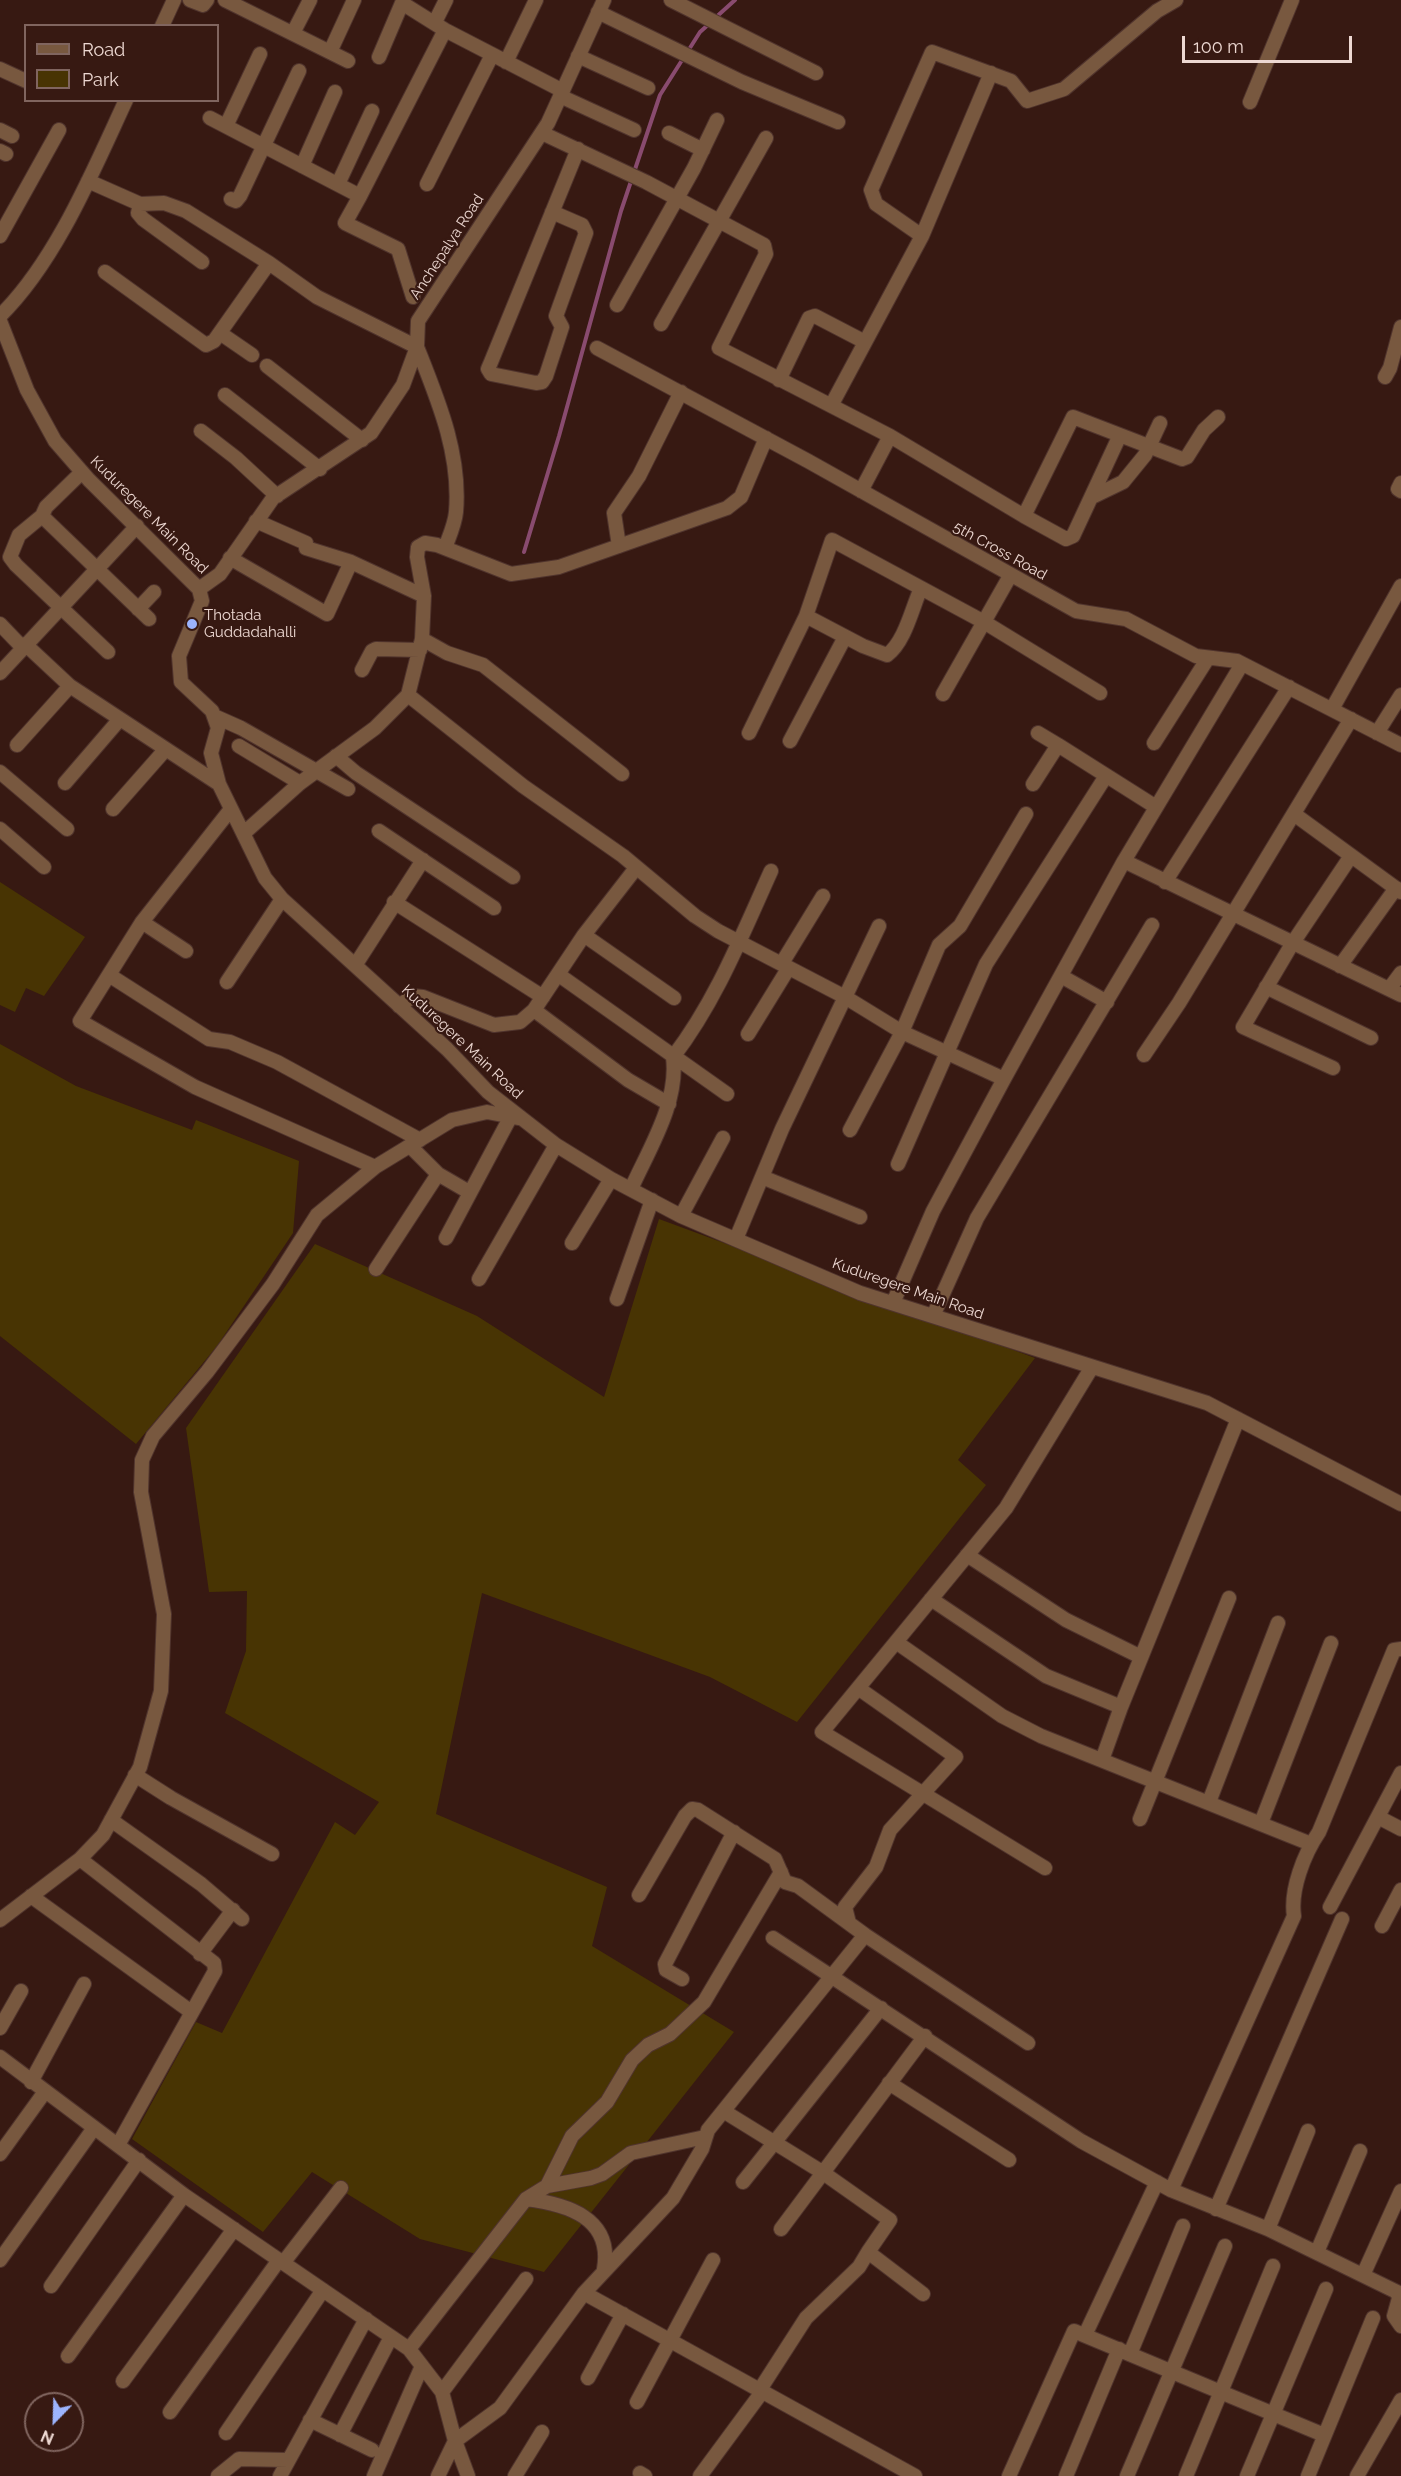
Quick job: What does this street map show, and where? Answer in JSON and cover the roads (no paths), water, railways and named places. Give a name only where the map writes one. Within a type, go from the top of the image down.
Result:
[{"type":"street","points":[[163,24],[174,0]]},
{"type":"street","points":[[190,0],[202,5],[207,0]]},
{"type":"street","points":[[225,0],[348,61]]},
{"type":"street","points":[[254,14],[260,0]]},
{"type":"street","points":[[293,33],[310,0]]},
{"type":"street","points":[[330,51],[354,0]]},
{"type":"street","points":[[413,297],[398,249],[345,223],[440,26],[446,0]]},
{"type":"street","points":[[506,62],[536,0]]},
{"type":"street","points":[[672,0],[816,73]]},
{"type":"street","points":[[922,236],[876,204],[871,190],[932,52],[1011,81],[1027,101],[1064,89],[1157,11],[1176,0]]},
{"type":"street","points":[[1250,102],[1292,0]]},
{"type":"street","points":[[378,57],[403,2],[492,55],[634,130]]},
{"type":"street","points":[[601,6],[742,82],[838,122]]},
{"type":"street","name":"Anchepalya Road","points":[[199,590],[220,574],[256,521],[277,496],[370,434],[403,385],[417,347],[418,321],[542,133],[601,6]]},
{"type":"street","points":[[226,126],[260,54]]},
{"type":"street","points":[[427,184],[492,55]]},
{"type":"street","points":[[578,56],[648,88]]},
{"type":"street","points":[[0,69],[24,80]]},
{"type":"street","points":[[231,199],[236,201],[238,198],[299,71]]},
{"type":"street","points":[[832,404],[922,236],[992,74]]},
{"type":"street","points":[[302,166],[335,92]]},
{"type":"street","points":[[0,316],[23,293],[88,182],[125,102]]},
{"type":"street","points":[[338,184],[372,111]]},
{"type":"street","points":[[210,118],[360,196]]},
{"type":"street","points":[[617,305],[703,150],[717,120]]},
{"type":"street","points":[[0,236],[59,130]]},
{"type":"street","points":[[542,133],[677,197],[764,245],[766,254],[719,348],[779,380],[832,404],[1066,539],[1077,532],[1120,435]]},
{"type":"street","points":[[669,133],[703,150]]},
{"type":"street","points":[[661,324],[766,138]]},
{"type":"street","points":[[552,212],[582,225],[586,233],[556,316],[562,327],[546,376],[543,382],[536,383],[491,374],[488,369],[552,212],[578,149]]},
{"type":"street","points":[[88,182],[140,204],[164,203],[186,212],[269,263],[317,297],[417,347],[445,416],[455,473],[456,514],[445,548]]},
{"type":"street","points":[[140,204],[138,213],[143,219],[202,262]]},
{"type":"street","points":[[105,272],[202,344],[211,344],[269,263]]},
{"type":"street","points":[[779,380],[809,318],[815,316],[865,342]]},
{"type":"street","name":"Kuduregere Main Road","points":[[0,321],[27,390],[55,441],[82,472],[199,590],[202,601],[179,656],[181,682],[212,711],[218,728],[211,753],[219,784],[265,878],[282,899],[356,964],[516,1117],[611,1179],[681,1216],[860,1293],[1207,1403],[1401,1504]]},
{"type":"street","points":[[1385,376],[1390,368],[1401,327]]},
{"type":"street","points":[[220,333],[252,355]]},
{"type":"street","name":"5th Cross Road","points":[[597,348],[766,438],[1076,611],[1126,619],[1196,656],[1242,664],[1401,745]]},
{"type":"street","points":[[267,366],[362,440]]},
{"type":"street","points":[[619,546],[614,513],[639,476],[681,392]]},
{"type":"street","points":[[225,395],[320,469]]},
{"type":"street","points":[[1024,516],[1073,417],[1182,459],[1188,457],[1204,430],[1218,417]]},
{"type":"street","points":[[1092,497],[1124,482],[1149,446],[1160,423]]},
{"type":"street","points":[[201,431],[236,458],[277,496]]},
{"type":"street","points":[[861,491],[890,436]]},
{"type":"street","points":[[244,833],[300,783],[375,728],[408,695],[421,644],[424,596],[417,557],[418,547],[425,543],[445,548],[511,574],[559,567],[727,508],[741,497],[766,438]]},
{"type":"street","points":[[82,472],[46,507],[42,516],[19,535],[10,556],[108,652]]},
{"type":"street","points":[[1401,483],[1398,489],[1401,491]]},
{"type":"street","points":[[42,516],[149,619]]},
{"type":"street","points":[[256,521],[306,543],[306,548],[351,562],[424,596]]},
{"type":"street","points":[[0,673],[136,526]]},
{"type":"street","points":[[749,734],[806,616],[832,540],[984,622],[1100,693]]},
{"type":"street","points":[[230,558],[327,614],[351,562]]},
{"type":"street","points":[[943,694],[1010,576]]},
{"type":"street","points":[[1332,709],[1401,586]]},
{"type":"street","points":[[806,616],[845,637],[886,654],[893,650],[901,635],[921,588]]},
{"type":"street","points":[[138,609],[154,592]]},
{"type":"street","points":[[0,624],[70,686],[219,784]]},
{"type":"street","points":[[790,741],[845,637]]},
{"type":"street","points":[[362,670],[372,651],[376,649],[421,644],[483,665],[622,774]]},
{"type":"street","points":[[1154,743],[1208,658]]},
{"type":"street","points":[[893,1303],[933,1211],[1004,1079],[1124,861],[1242,664]]},
{"type":"street","points":[[17,745],[70,686]]},
{"type":"street","points":[[1165,882],[1289,687]]},
{"type":"street","points":[[408,695],[523,786],[600,840],[695,916],[739,944],[845,997],[902,1032],[948,1051],[1004,1079]]},
{"type":"street","points":[[1377,733],[1401,695]]},
{"type":"street","points":[[214,716],[241,728],[348,789]]},
{"type":"street","points":[[65,783],[120,719]]},
{"type":"street","points":[[1144,1054],[1233,914],[1351,719]]},
{"type":"street","points":[[1038,733],[1156,807]]},
{"type":"street","points":[[1033,784],[1058,745]]},
{"type":"street","points":[[238,746],[300,783]]},
{"type":"street","points":[[114,809],[165,750]]},
{"type":"street","points":[[336,756],[513,877]]},
{"type":"street","points":[[0,772],[67,829]]},
{"type":"street","points":[[898,1164],[986,964],[1106,776]]},
{"type":"street","points":[[231,809],[142,922],[80,1021],[195,1087],[375,1167]]},
{"type":"street","points":[[850,1130],[902,1032],[939,945],[960,926],[1026,814]]},
{"type":"street","points":[[1294,814],[1398,890],[1340,966]]},
{"type":"street","points":[[0,829],[44,867]]},
{"type":"street","points":[[380,831],[494,908]]},
{"type":"street","points":[[1333,1068],[1243,1027],[1292,944],[1351,856]]},
{"type":"street","points":[[356,964],[423,860]]},
{"type":"street","points":[[1124,861],[1395,992],[1401,973]]},
{"type":"street","points":[[399,1006],[413,996],[423,997],[494,1025],[520,1022],[534,1010],[584,935],[636,868]]},
{"type":"street","points":[[631,1189],[669,1104],[675,1073],[673,1057],[699,1023],[739,944],[771,871]]},
{"type":"street","points":[[748,1034],[823,896]]},
{"type":"street","points":[[227,982],[282,899]]},
{"type":"street","points":[[394,902],[543,997]]},
{"type":"street","points":[[142,922],[186,951]]},
{"type":"street","points":[[933,1316],[977,1218],[1152,925]]},
{"type":"street","points":[[736,1239],[762,1177],[879,926]]},
{"type":"street","points":[[584,935],[674,998]]},
{"type":"street","points":[[109,975],[209,1039],[230,1042],[277,1062],[415,1143],[438,1174],[469,1192]]},
{"type":"street","points":[[559,975],[727,1094]]},
{"type":"street","points":[[1061,975],[1107,1002]]},
{"type":"street","points":[[1266,987],[1371,1038]]},
{"type":"street","points":[[534,1010],[628,1080],[669,1104]]},
{"type":"street","points":[[0,1920],[80,1859],[103,1835],[135,1775],[161,1691],[164,1614],[141,1492],[142,1460],[153,1436],[207,1372],[273,1284],[317,1215],[375,1167],[452,1120],[487,1112],[516,1117],[469,1192],[446,1238]]},
{"type":"street","points":[[681,1216],[723,1138]]},
{"type":"street","points":[[479,1279],[556,1144]]},
{"type":"street","points":[[376,1269],[438,1174]]},
{"type":"street","points":[[762,1177],[860,1217]]},
{"type":"street","points":[[572,1243],[611,1179]]},
{"type":"street","points":[[617,1299],[652,1200]]},
{"type":"street","points":[[1045,1868],[822,1732],[1006,1508],[1092,1367]]},
{"type":"street","points":[[1102,1760],[1121,1707],[1238,1419]]},
{"type":"street","points":[[967,1555],[1066,1620],[1141,1657]]},
{"type":"street","points":[[1140,1818],[1229,1598]]},
{"type":"street","points":[[932,1599],[1046,1676],[1121,1707]]},
{"type":"street","points":[[1209,1802],[1278,1623]]},
{"type":"street","points":[[896,1642],[1002,1716],[1041,1736],[1311,1844]]},
{"type":"street","points":[[1261,1823],[1332,1643]]},
{"type":"street","points":[[1171,2190],[1294,1916],[1292,1901],[1311,1844],[1319,1832],[1394,1650],[1401,1649]]},
{"type":"street","points":[[849,1923],[845,1907],[876,1867],[890,1830],[956,1757],[858,1688]]},
{"type":"street","points":[[1330,1907],[1401,1773]]},
{"type":"street","points":[[135,1775],[171,1798],[272,1854]]},
{"type":"street","points":[[639,1895],[688,1811],[698,1810],[775,1859],[785,1882],[798,1886],[865,1935],[1028,2043]]},
{"type":"street","points":[[1378,1817],[1401,1828]]},
{"type":"street","points":[[111,1820],[201,1884],[238,1914],[200,1954]]},
{"type":"street","points":[[682,1979],[666,1970],[665,1964],[734,1832]]},
{"type":"street","points":[[80,1859],[214,1963],[215,1971],[190,2011],[118,2145]]},
{"type":"street","points":[[547,2186],[572,2136],[613,2095],[632,2060],[648,2045],[670,2034],[704,2002],[781,1872]]},
{"type":"street","points":[[1382,1926],[1401,1890]]},
{"type":"street","points":[[31,1896],[190,2011]]},
{"type":"street","points":[[1216,2209],[1342,1919]]},
{"type":"street","points":[[438,2476],[455,2441],[500,2408],[584,2293],[604,2269],[673,2198],[702,2149],[705,2137],[865,1935]]},
{"type":"street","points":[[774,1938],[1081,2141],[1171,2190],[1268,2229],[1397,2292],[1399,2298],[1394,2316],[1401,2326]]},
{"type":"street","points":[[31,2082],[84,1984]]},
{"type":"street","points":[[0,2028],[21,1991]]},
{"type":"street","points":[[743,2182],[881,2008]]},
{"type":"street","points":[[781,2229],[925,2036]]},
{"type":"street","points":[[0,2057],[44,2093],[184,2195],[409,2349],[442,2392],[455,2441],[468,2476]]},
{"type":"street","points":[[890,2083],[1009,2160]]},
{"type":"street","points":[[0,2154],[44,2093]]},
{"type":"street","points":[[700,2476],[760,2391],[806,2318],[859,2267],[890,2220],[822,2172],[725,2112]]},
{"type":"street","points":[[0,2260],[94,2128]]},
{"type":"street","points":[[1268,2229],[1308,2131]]},
{"type":"street","points":[[409,2349],[526,2199],[547,2186],[602,2174],[631,2153],[705,2137]]},
{"type":"street","points":[[1317,2252],[1360,2151]]},
{"type":"street","points":[[51,2286],[139,2160]]},
{"type":"street","points":[[1085,2335],[1158,2182]]},
{"type":"street","points":[[170,2412],[281,2262],[341,2188]]},
{"type":"street","points":[[1364,2275],[1401,2191]]},
{"type":"street","points":[[68,2355],[184,2195]]},
{"type":"street","points":[[526,2199],[564,2207],[591,2222],[601,2234],[607,2247],[604,2269]]},
{"type":"street","points":[[1066,2476],[1183,2226]]},
{"type":"street","points":[[123,2381],[234,2229]]},
{"type":"street","points":[[1127,2476],[1225,2246]]},
{"type":"street","points":[[868,2252],[923,2294]]},
{"type":"street","points":[[637,2402],[713,2260]]},
{"type":"street","points":[[1186,2476],[1273,2266]]},
{"type":"street","points":[[442,2392],[526,2279]]},
{"type":"street","points":[[1247,2476],[1326,2289]]},
{"type":"street","points":[[226,2433],[323,2290]]},
{"type":"street","points":[[584,2293],[915,2476]]},
{"type":"street","points":[[588,2378],[623,2314]]},
{"type":"street","points":[[1308,2476],[1373,2318]]},
{"type":"street","points":[[280,2476],[366,2319]]},
{"type":"street","points":[[1009,2476],[1074,2331],[1324,2435]]},
{"type":"street","points":[[340,2434],[391,2337]]},
{"type":"street","points":[[374,2476],[422,2366]]},
{"type":"street","points":[[1357,2476],[1401,2400]]},
{"type":"street","points":[[310,2420],[372,2450]]},
{"type":"street","points":[[515,2476],[542,2432]]},
{"type":"street","points":[[218,2476],[239,2459],[288,2460]]},
{"type":"waterway","points":[[714,19],[735,0]]},
{"type":"waterway","points":[[688,51],[700,32],[709,24]]},
{"type":"waterway","points":[[524,552],[559,436],[621,211],[660,95],[684,57]]},
{"type":"place","name":"Thotada Guddadahalli","points":[[192,624]]}]
